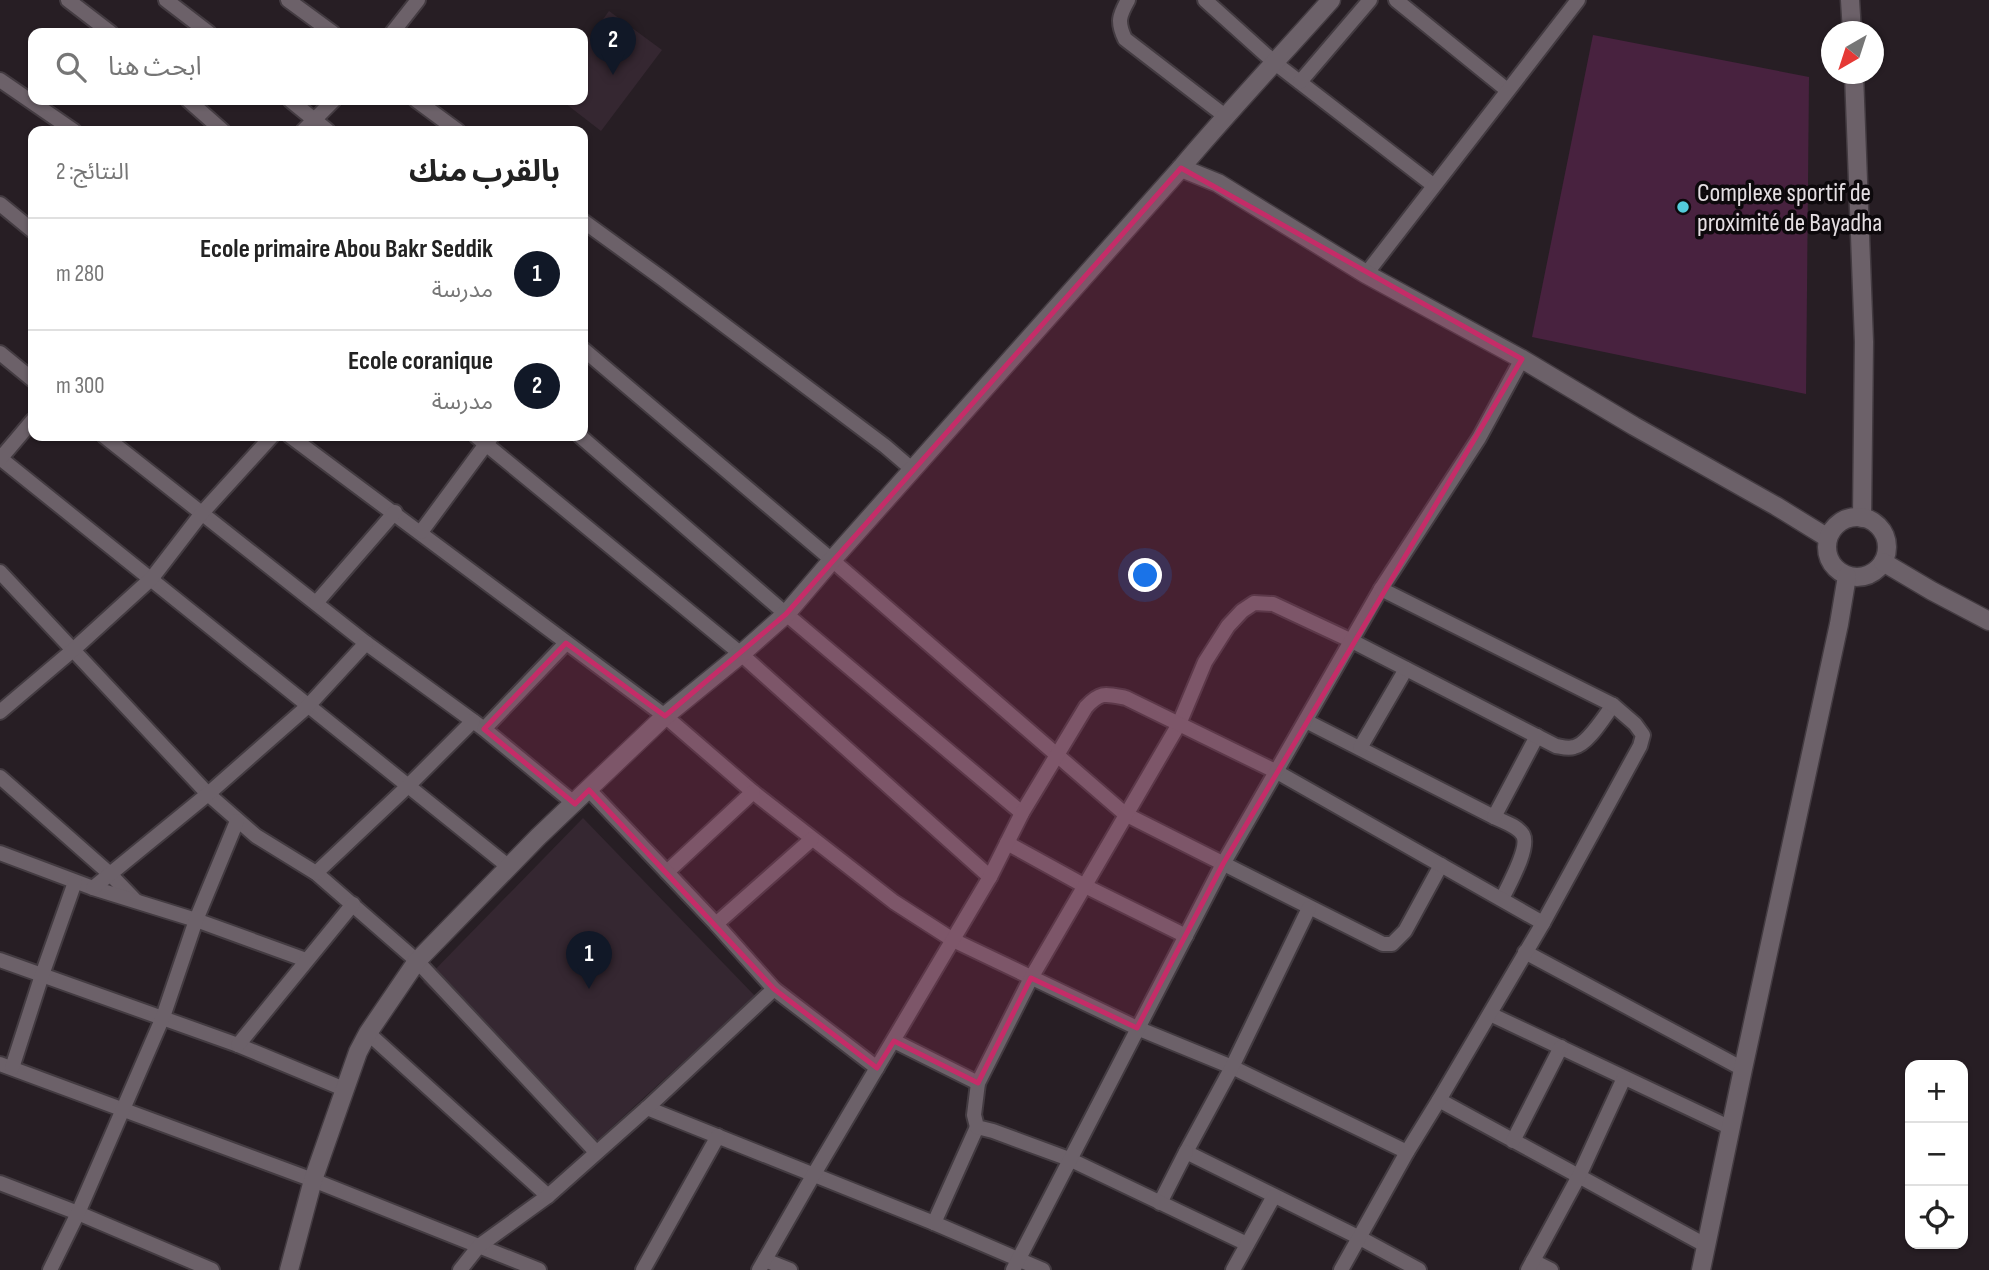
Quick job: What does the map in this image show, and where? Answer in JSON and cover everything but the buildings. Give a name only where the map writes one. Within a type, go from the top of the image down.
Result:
[{"type":"street","points":[[68,0],[104,28]]},
{"type":"street","points":[[166,0],[202,28]]},
{"type":"street","points":[[288,0],[326,28]]},
{"type":"street","points":[[396,28],[418,0]]},
{"type":"street","points":[[1128,0],[1120,14],[1119,27],[1125,39],[1225,116]]},
{"type":"street","points":[[1205,0],[1275,63],[1433,185]]},
{"type":"street","points":[[1300,82],[1370,0]]},
{"type":"street","points":[[1396,0],[1507,90]]},
{"type":"street","points":[[1366,274],[1578,0]]},
{"type":"street","points":[[1850,0],[1851,21]]},
{"type":"street","points":[[289,1270],[313,1180],[358,1052],[368,1032],[417,961],[664,716],[786,614],[1225,116],[1275,63],[1323,3]]},
{"type":"street","points":[[0,80],[28,99]]},
{"type":"street","points":[[1854,84],[1864,342],[1862,518]]},
{"type":"street","points":[[36,105],[67,126]]},
{"type":"street","points":[[194,105],[217,126]]},
{"type":"street","points":[[296,105],[322,126]]},
{"type":"street","points":[[308,126],[329,105]]},
{"type":"street","points":[[423,105],[451,126]]},
{"type":"street","points":[[1181,167],[1218,183],[1366,274],[1521,359],[1829,538]]},
{"type":"street","points":[[0,204],[28,226]]},
{"type":"street","points":[[588,225],[885,446],[913,470]]},
{"type":"street","points":[[0,353],[28,376]]},
{"type":"street","points":[[588,353],[1125,814],[1383,944],[1392,944],[1405,931],[1441,865]]},
{"type":"street","points":[[1016,1265],[1223,864],[1381,589],[1479,438],[1521,359]]},
{"type":"street","points":[[28,426],[0,458],[509,867]]},
{"type":"street","points":[[110,441],[366,643],[479,725],[575,804]]},
{"type":"street","points":[[0,712],[152,578],[202,513],[267,441]]},
{"type":"street","points":[[297,441],[664,716],[753,792],[894,902],[953,940],[1137,1028],[1232,1067],[1407,1152]]},
{"type":"street","points":[[421,532],[482,441]]},
{"type":"street","points":[[488,441],[741,654],[990,877]]},
{"type":"street","points":[[586,441],[1022,813]]},
{"type":"street","points":[[316,603],[395,512]]},
{"type":"street","points":[[1862,518],[1871,521],[1884,535],[1887,553],[1878,569],[1864,577],[1847,576],[1837,570],[1830,561],[1827,549],[1829,538],[1832,530],[1845,520],[1862,518]]},
{"type":"street","points":[[1883,562],[1989,621]]},
{"type":"street","points":[[0,572],[208,794],[256,836],[316,873],[417,961],[596,1152]]},
{"type":"street","points":[[1701,1270],[1847,576]]},
{"type":"street","points":[[1341,1270],[1407,1152],[1543,923],[1640,746],[1643,735],[1614,705],[1381,589]]},
{"type":"street","points":[[934,1223],[977,1127],[974,1115],[978,1083],[1031,978],[1179,724],[1205,662],[1228,625],[1242,611],[1254,603],[1273,604],[1352,640],[1556,746],[1571,748],[1580,745],[1614,705]]},
{"type":"street","points":[[93,888],[208,794],[308,706],[366,643]]},
{"type":"street","points":[[316,873],[566,643]]},
{"type":"street","points":[[1360,748],[1406,669]]},
{"type":"street","points":[[790,1270],[762,1265],[990,877],[1022,813],[1086,707],[1095,697],[1106,694],[1126,698],[1277,772],[1543,923]]},
{"type":"street","points":[[1306,721],[1494,817],[1523,835],[1525,845],[1502,899]]},
{"type":"street","points":[[1494,817],[1537,736]]},
{"type":"street","points":[[1,780],[110,874],[137,902]]},
{"type":"street","points":[[589,790],[774,989],[877,1068]]},
{"type":"street","points":[[667,872],[753,792]]},
{"type":"street","points":[[50,1270],[78,1213],[163,1017],[196,920],[237,821]]},
{"type":"street","points":[[716,924],[812,839]]},
{"type":"street","points":[[1007,843],[1085,886],[1186,936]]},
{"type":"street","points":[[0,853],[75,882],[196,920],[306,960]]},
{"type":"street","points":[[75,882],[6,1066],[313,1180],[539,1270]]},
{"type":"street","points":[[237,1045],[353,904]]},
{"type":"street","points":[[1160,1203],[1232,1067],[1309,908]]},
{"type":"street","points":[[1525,952],[1743,1069]]},
{"type":"street","points":[[0,960],[163,1017],[344,1089]]},
{"type":"street","points":[[460,1270],[479,1246],[548,1196],[774,989]]},
{"type":"street","points":[[1490,1014],[1731,1129]]},
{"type":"street","points":[[368,1032],[548,1196]]},
{"type":"street","points":[[894,1041],[978,1083]]},
{"type":"street","points":[[1513,1140],[1561,1047]]},
{"type":"street","points":[[1550,1270],[1531,1266],[1579,1176],[1624,1078]]},
{"type":"street","points":[[1440,1100],[1707,1245]]},
{"type":"street","points":[[647,1108],[934,1223],[1016,1265],[1043,1270]]},
{"type":"street","points":[[977,1127],[1069,1159],[1247,1244]]},
{"type":"street","points":[[643,1270],[718,1136]]},
{"type":"street","points":[[1186,1153],[1360,1238],[1419,1270]]},
{"type":"street","points":[[0,1183],[78,1213],[181,1264],[212,1270]]},
{"type":"street","points":[[1233,1270],[1274,1196]]},
{"type":"highlighted area","points":[[1181,168],[1522,359],[1223,864],[1137,1028],[1031,978],[978,1083],[894,1041],[877,1068],[774,989],[589,790],[575,804],[484,729],[566,643],[665,716],[786,614]]},
{"type":"shaded area","points":[[609,11],[662,50],[601,131],[567,105],[588,105],[588,40]]},
{"type":"shaded area","name":"Complexe sportif de proximité de Bayadha","points":[[1593,35],[1809,77],[1806,394],[1532,337]]},
{"type":"shaded area","points":[[583,818],[755,996],[590,1147],[423,982]]},
{"type":"place","name":"Ecole coranique","points":[[613,75]]},
{"type":"place","name":"Complexe sportif de proximité de Bayadha","points":[[1683,207]]},
{"type":"place","name":"Ecole primaire Abou Bakr Seddik","points":[[589,989]]}]
